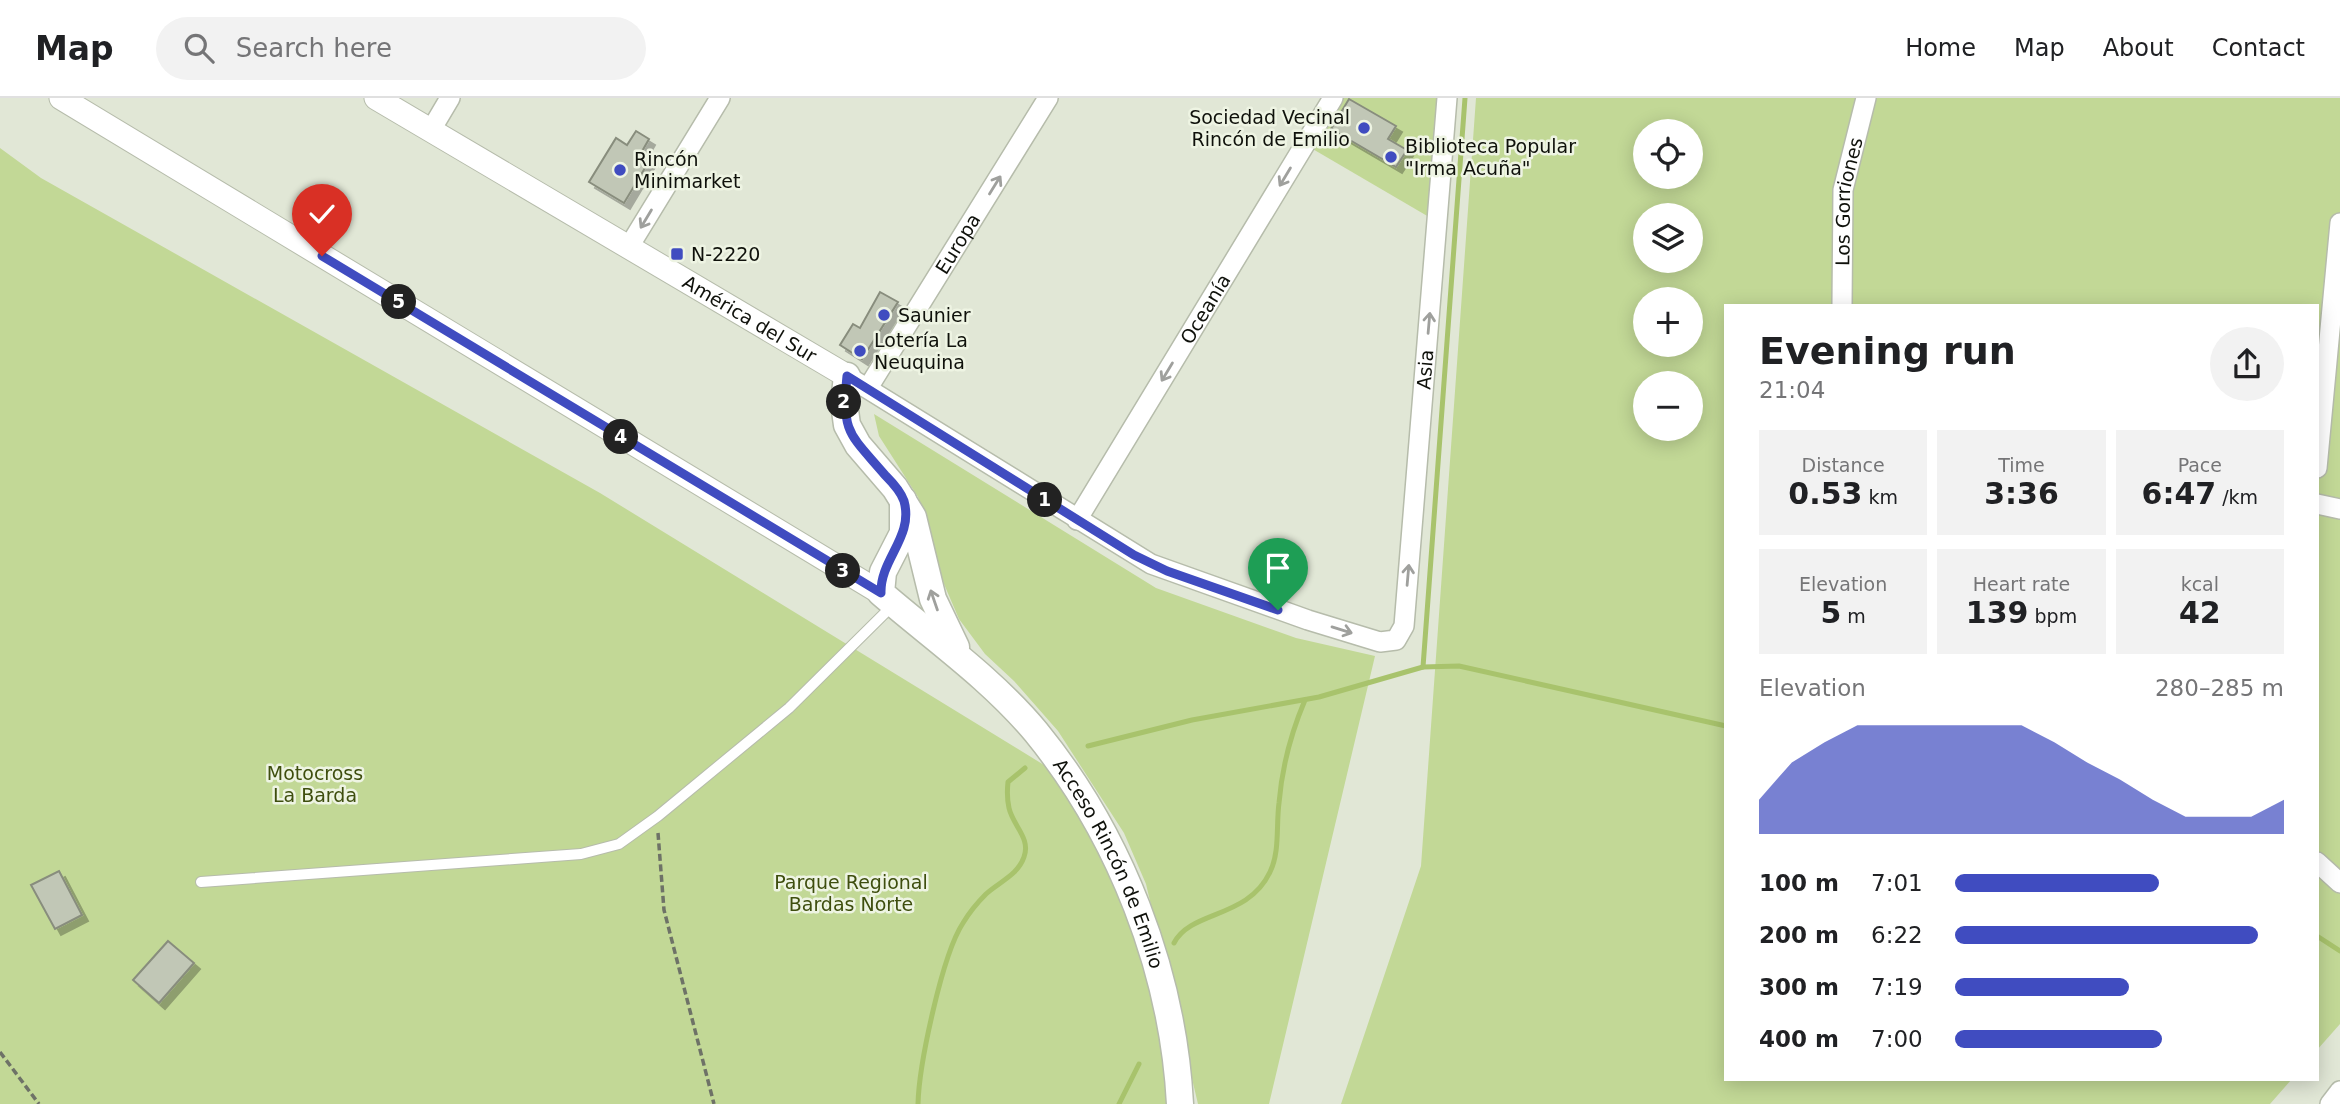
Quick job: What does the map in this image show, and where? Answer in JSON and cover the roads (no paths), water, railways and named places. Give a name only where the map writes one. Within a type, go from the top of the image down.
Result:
[{"type":"main road","name":"Acceso Rincón de Emilio","points":[[858,382],[844,403],[846,425],[904,500],[917,528],[933,599],[964,661]]},
{"type":"main road","points":[[888,598],[883,572],[903,533],[904,500]]},
{"type":"main road","name":"Acceso Rincón de Emilio","points":[[888,598],[964,661],[1035,731],[1076,789],[1111,849],[1139,913],[1160,983],[1175,1059],[1180,1104]]},
{"type":"street","name":"Acceso Rincón de Emilio","points":[[61,98],[888,598]]},
{"type":"street","name":"América del Sur","points":[[376,98],[630,245],[858,382],[1077,520],[1167,571],[1330,627],[1380,642],[1396,640]]},
{"type":"street","points":[[431,130],[450,98]]},
{"type":"street","points":[[630,245],[720,98]]},
{"type":"street","name":"Europa","points":[[858,382],[1048,98]]},
{"type":"street","name":"Oceanía","points":[[1077,520],[1334,98]]},
{"type":"street","name":"Asia","points":[[1396,640],[1404,625],[1447,98]]},
{"type":"street","name":"Los Gorriones","points":[[1842,304],[1843,190],[1866,98]]},
{"type":"street","points":[[2319,447],[2340,222]]},
{"type":"street","points":[[2319,504],[2340,509]]},
{"type":"street","points":[[2319,864],[2340,883]]},
{"type":"street","points":[[2330,1104],[2340,1091]]},
{"type":"lane","points":[[201,882],[581,854],[619,844],[658,816],[789,708],[888,598]]},
{"type":"waterway","points":[[1423,667],[1465,98]]},
{"type":"waterway","points":[[1088,746],[1192,720],[1319,697],[1423,667],[1459,666],[1724,726]]},
{"type":"waterway","points":[[1174,943],[1182,932],[1193,925],[1248,898],[1270,872],[1276,847],[1285,763],[1305,700]]},
{"type":"waterway","points":[[918,1104],[922,1064],[933,1011],[955,938],[977,904],[1013,873],[1024,857],[1025,844],[1011,814],[1007,792],[1008,782],[1025,768]]},
{"type":"waterway","points":[[2319,937],[2340,951]]},
{"type":"waterway","points":[[1119,1104],[1139,1064]]},
{"type":"place","name":"Sociedad Vecinal Rincón de Emilio","points":[[1364,128]]},
{"type":"place","name":"Biblioteca Popular \"Irma Acuña\"","points":[[1391,157]]},
{"type":"place","name":"Rincón Minimarket","points":[[620,170]]},
{"type":"place","name":"N-2220","points":[[677,254]]},
{"type":"place","name":"Saunier","points":[[884,315]]},
{"type":"place","name":"Lotería La Neuquina","points":[[860,351]]},
{"type":"park label","name":"Motocross La Barda","points":[[315,784]]},
{"type":"park label","name":"Parque Regional Bardas Norte","points":[[851,893]]}]
